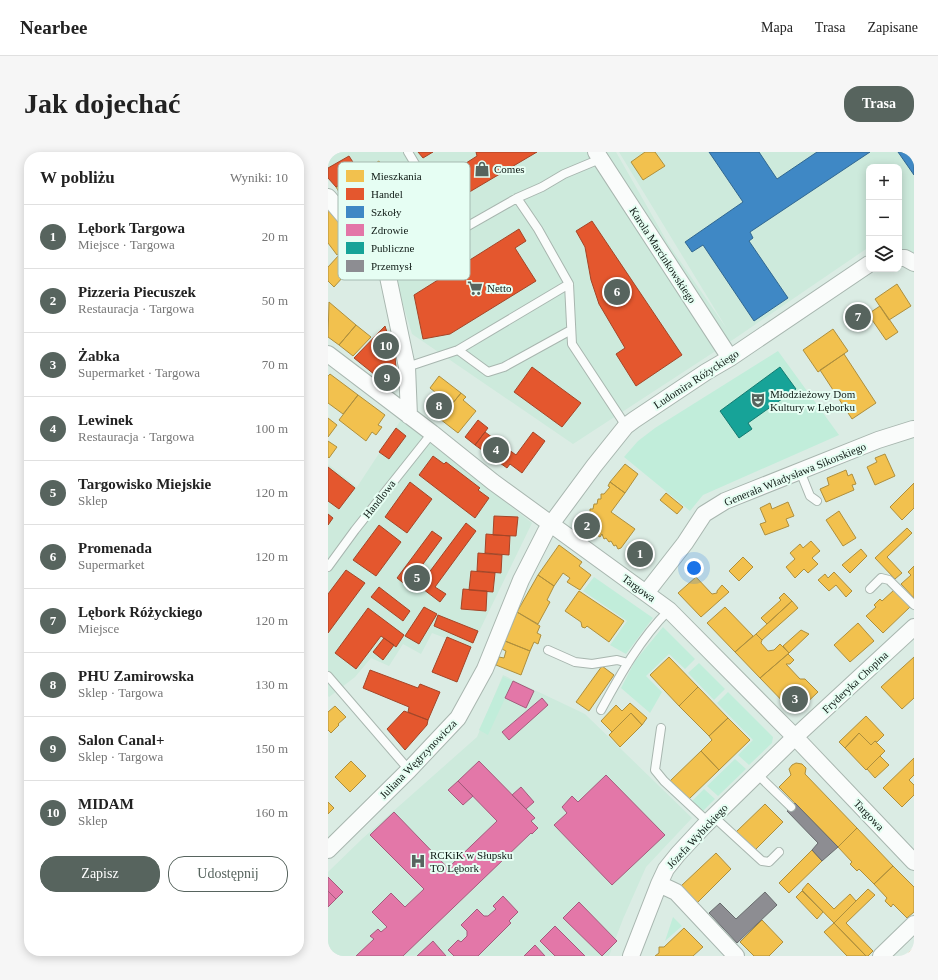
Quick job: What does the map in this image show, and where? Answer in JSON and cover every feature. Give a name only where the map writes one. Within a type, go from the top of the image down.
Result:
[{"type":"street","name":"Karola Marcinkowskiego","points":[[598,155],[730,358]]},
{"type":"street","points":[[328,197],[338,209]]},
{"type":"street","points":[[902,258],[914,263]]},
{"type":"street","name":"Ludomira Różyckiego","points":[[551,525],[594,466],[626,426],[866,266]]},
{"type":"street","points":[[388,280],[407,367],[409,416]]},
{"type":"street","name":"Targowa","points":[[328,354],[432,433],[493,482],[669,610],[795,737],[914,862]]},
{"type":"street","name":"Generała Władysława Sikorskiego","points":[[646,593],[685,543],[704,514],[725,501],[878,440],[913,429]]},
{"type":"street","name":"Juliana Węgrzynowicza","points":[[328,850],[409,770],[458,718],[484,669],[521,580],[537,547],[551,525]]},
{"type":"street","name":"Fryderyka Chopina","points":[[795,737],[914,627]]},
{"type":"street","name":"Józefa Wybickiego","points":[[631,956],[666,869],[678,854],[711,820],[795,737]]},
{"type":"street","points":[[659,884],[676,892],[736,956]]},
{"type":"street","points":[[880,956],[914,924]]},
{"type":"lane","points":[[408,152],[414,162]]},
{"type":"lane","points":[[470,225],[517,198],[542,187],[598,155]]},
{"type":"lane","points":[[517,198],[538,229],[569,284],[572,344],[626,426]]},
{"type":"lane","points":[[407,367],[458,350],[569,284]]},
{"type":"lane","points":[[458,350],[488,372],[504,368],[572,330]]},
{"type":"lane","name":"Handlowa","points":[[328,567],[355,530],[432,433]]},
{"type":"lane","points":[[800,471],[810,496],[817,501]]},
{"type":"lane","points":[[870,588],[881,578],[889,580],[914,604]]},
{"type":"lane","points":[[601,710],[628,663],[660,619],[669,610]]},
{"type":"lane","points":[[548,650],[575,662],[592,664],[617,660],[628,663]]},
{"type":"lane","points":[[329,677],[409,770]]},
{"type":"lane","points":[[661,728],[655,770],[664,782],[762,861],[769,862],[779,852]]},
{"type":"lane","points":[[757,774],[791,807]]},
{"type":"shaded area","points":[[328,152],[616,152],[669,245],[727,329],[619,152],[914,152],[914,273],[902,263],[902,164],[866,164],[866,249],[734,339],[573,444],[412,334],[395,280],[470,280],[470,162],[338,162],[338,189],[328,176]]},
{"type":"shaded area","points":[[778,351],[839,435],[703,495],[690,511],[624,457],[638,441],[655,428]]},
{"type":"shaded area","points":[[401,420],[532,523],[471,648],[432,633],[421,654],[403,644],[389,666],[371,658],[355,677],[329,697],[328,464],[357,487]]},
{"type":"shaded area","points":[[594,577],[653,618],[626,654],[610,645],[627,621],[583,591]]},
{"type":"shaded area","points":[[663,627],[695,659],[685,669],[669,654],[646,676],[662,692],[650,713],[621,688],[635,661]]},
{"type":"shaded area","points":[[699,663],[725,689],[714,700],[688,673]]},
{"type":"shaded area","points":[[503,675],[585,714],[692,818],[646,867],[623,919],[609,956],[328,956],[328,872],[363,838],[477,737]]},
{"type":"shaded area","points":[[503,677],[513,681],[488,735],[479,730]]},
{"type":"shaded area","points":[[728,692],[773,737],[772,743],[749,765],[738,755],[753,740],[717,703]]},
{"type":"shaded area","points":[[735,759],[746,769],[718,796],[707,786]]},
{"type":"shaded area","points":[[704,789],[715,799],[702,812],[691,802]]},
{"type":"shaded area","points":[[673,917],[682,926],[665,941]]},
{"type":"building: Mieszkania","points":[[645,152],[655,152],[665,166],[643,180],[631,162]]},
{"type":"building: Mieszkania","points":[[328,208],[338,220],[337,255],[328,243]]},
{"type":"building: Mieszkania","points":[[338,256],[338,280],[340,280],[334,287],[328,281],[328,267]]},
{"type":"building: Mieszkania","points":[[897,284],[911,306],[889,320],[875,299]]},
{"type":"building: Mieszkania","points":[[329,302],[356,325],[339,345],[328,337]]},
{"type":"building: Mieszkania","points":[[880,306],[898,332],[886,340],[868,314]]},
{"type":"building: Mieszkania","points":[[861,308],[868,318],[856,326],[849,315]]},
{"type":"building: Mieszkania","points":[[356,325],[371,337],[353,356],[339,345]]},
{"type":"building: Mieszkania","points":[[833,329],[848,351],[818,372],[803,350]]},
{"type":"building: Mieszkania","points":[[844,354],[876,403],[852,419],[820,370]]},
{"type":"building: Mieszkania","points":[[330,374],[358,395],[343,414],[328,403],[328,376]]},
{"type":"building: Mieszkania","points":[[439,376],[461,393],[443,415],[426,402],[435,392],[430,388]]},
{"type":"building: Mieszkania","points":[[461,393],[466,397],[463,400],[476,411],[458,433],[440,419]]},
{"type":"building: Mieszkania","points":[[358,395],[385,415],[378,425],[382,427],[376,435],[372,432],[366,441],[339,420]]},
{"type":"building: Mieszkania","points":[[328,418],[337,425],[328,437]]},
{"type":"building: Mieszkania","points":[[328,441],[337,447],[329,458],[328,457]]},
{"type":"building: Mieszkania","points":[[885,454],[895,476],[875,485],[867,467],[877,462],[875,458]]},
{"type":"building: Mieszkania","points":[[625,464],[638,474],[625,493],[610,482]]},
{"type":"building: Mieszkania","points":[[846,470],[848,476],[852,474],[856,484],[852,485],[854,490],[826,502],[820,489],[829,485],[827,478]]},
{"type":"building: Mieszkania","points":[[610,482],[625,493],[611,512],[635,529],[621,548],[618,549],[611,541],[609,542],[606,538],[604,539],[602,534],[600,537],[595,534],[600,526],[587,519],[590,514],[590,509],[593,509],[594,504],[597,504],[598,499],[601,499],[601,494],[604,494],[610,487],[608,486]]},
{"type":"building: Mieszkania","points":[[914,483],[914,508],[902,520],[890,507]]},
{"type":"building: Mieszkania","points":[[666,493],[683,507],[677,514],[660,500]]},
{"type":"building: Mieszkania","points":[[788,502],[794,516],[786,519],[789,526],[765,535],[760,524],[766,522],[760,508],[770,503],[772,509]]},
{"type":"building: Mieszkania","points":[[839,511],[856,538],[843,546],[826,520]]},
{"type":"building: Mieszkania","points":[[907,528],[912,533],[887,557],[902,573],[895,579],[875,558]]},
{"type":"building: Mieszkania","points":[[811,541],[820,551],[812,558],[818,564],[808,573],[804,569],[795,578],[786,567],[795,559],[790,553],[800,544],[803,548]]},
{"type":"building: Mieszkania","points":[[639,543],[650,551],[641,564],[630,556]]},
{"type":"building: Mieszkania","points":[[559,545],[582,562],[579,566],[591,575],[580,590],[567,582],[570,578],[563,573],[554,586],[538,575]]},
{"type":"building: Mieszkania","points":[[861,549],[867,556],[850,573],[842,565]]},
{"type":"building: Mieszkania","points":[[743,557],[753,567],[739,581],[729,571]]},
{"type":"building: Mieszkania","points":[[914,566],[914,598],[901,584],[911,575],[908,572]]},
{"type":"building: Mieszkania","points":[[834,572],[852,591],[846,597],[836,585],[829,591],[818,580],[825,574],[828,578]]},
{"type":"building: Mieszkania","points":[[538,575],[554,586],[547,600],[550,602],[538,624],[517,612]]},
{"type":"building: Mieszkania","points":[[696,577],[712,594],[717,593],[722,585],[729,592],[701,617],[678,593]]},
{"type":"building: Mieszkania","points":[[894,590],[910,607],[883,633],[866,616],[876,607],[874,605],[880,599],[882,601]]},
{"type":"building: Mieszkania","points":[[579,591],[624,621],[609,642],[587,626],[585,628],[582,627],[581,622],[565,611]]},
{"type":"building: Mieszkania","points":[[784,593],[792,601],[767,624],[761,618],[781,600],[779,598]]},
{"type":"building: Mieszkania","points":[[792,601],[798,608],[762,640],[756,634]]},
{"type":"building: Mieszkania","points":[[725,607],[753,636],[735,652],[707,623]]},
{"type":"building: Mieszkania","points":[[517,612],[540,626],[537,633],[541,635],[538,644],[534,642],[530,651],[505,641]]},
{"type":"building: Mieszkania","points":[[858,623],[874,641],[850,662],[834,645]]},
{"type":"building: Mieszkania","points":[[801,630],[809,634],[789,653],[783,646]]},
{"type":"building: Mieszkania","points":[[756,634],[762,640],[761,643],[768,651],[774,650],[780,644],[789,653],[760,678],[735,652]]},
{"type":"building: Mieszkania","points":[[505,641],[530,651],[521,675],[496,665],[499,657],[504,658],[506,651],[502,649]]},
{"type":"building: Mieszkania","points":[[788,654],[794,660],[790,664],[786,664],[800,679],[805,679],[818,692],[798,711],[792,711],[760,678]]},
{"type":"building: Mieszkania","points":[[669,657],[698,687],[679,706],[650,675]]},
{"type":"building: Mieszkania","points":[[914,657],[914,698],[902,709],[881,687]]},
{"type":"building: Mieszkania","points":[[602,666],[614,675],[589,711],[576,702]]},
{"type":"building: Mieszkania","points":[[698,687],[728,718],[709,736],[679,706]]},
{"type":"building: Mieszkania","points":[[630,703],[647,718],[642,725],[631,713],[612,732],[601,721],[616,705],[622,711]]},
{"type":"building: Mieszkania","points":[[335,706],[346,717],[331,733],[328,730],[328,712]]},
{"type":"building: Mieszkania","points":[[631,713],[642,725],[620,747],[609,735]]},
{"type":"building: Mieszkania","points":[[866,716],[884,735],[877,742],[875,741],[871,745],[859,733],[845,748],[839,742]]},
{"type":"building: Mieszkania","points":[[728,718],[750,740],[719,770],[701,751],[712,740],[709,736]]},
{"type":"building: Mieszkania","points":[[859,733],[871,745],[875,741],[885,751],[866,770],[845,748]]},
{"type":"building: Mieszkania","points":[[701,751],[719,770],[689,799],[670,781]]},
{"type":"building: Mieszkania","points":[[880,756],[889,765],[875,778],[867,769]]},
{"type":"building: Mieszkania","points":[[914,758],[914,775],[909,780],[914,785],[914,795],[902,807],[883,788]]},
{"type":"building: Mieszkania","points":[[351,761],[366,776],[350,792],[335,777]]},
{"type":"building: Mieszkania","points":[[796,763],[802,764],[806,768],[805,774],[857,828],[838,847],[779,787],[791,775],[789,769]]},
{"type":"building: Mieszkania","points":[[328,802],[334,808],[328,814]]},
{"type":"building: Mieszkania","points":[[765,804],[783,822],[754,851],[736,832]]},
{"type":"building: Mieszkania","points":[[857,828],[893,866],[874,884],[859,869],[857,871],[850,864],[852,862],[838,847]]},
{"type":"building: Mieszkania","points":[[812,850],[822,861],[789,893],[779,883]]},
{"type":"building: Mieszkania","points":[[716,853],[731,869],[697,903],[681,886]]},
{"type":"building: Mieszkania","points":[[893,866],[914,887],[914,912],[907,918],[893,904],[891,907],[885,901],[887,898],[874,884]]},
{"type":"building: Mieszkania","points":[[808,883],[834,909],[850,894],[856,901],[834,923],[802,890]]},
{"type":"building: Mieszkania","points":[[868,889],[875,895],[846,923],[873,951],[866,956],[834,923]]},
{"type":"building: Mieszkania","points":[[802,891],[823,912],[817,919],[796,897]]},
{"type":"building: Mieszkania","points":[[762,920],[783,942],[769,956],[754,956],[740,942]]},
{"type":"building: Mieszkania","points":[[834,923],[866,956],[847,956],[824,932]]},
{"type":"building: Mieszkania","points":[[684,928],[703,947],[693,956],[655,956],[659,953],[659,947],[664,947]]},
{"type":"building: Mieszkania","points":[[912,949],[914,956],[905,956]]},
{"type":"building: Handel","points":[[418,152],[433,152],[423,158]]},
{"type":"building: Handel","name":"Comes","points":[[476,152],[537,152],[470,192],[470,162],[468,162],[477,156]]},
{"type":"building: Handel","points":[[349,156],[353,162],[338,162]]},
{"type":"building: Handel","points":[[338,162],[338,186],[336,187],[328,178],[328,168]]},
{"type":"building: Handel","points":[[592,221],[682,355],[636,386],[616,354],[625,348],[599,304],[591,280],[585,247],[576,231]]},
{"type":"building: Handel","name":"Netto","points":[[519,229],[526,241],[515,248],[536,281],[450,334],[423,339],[414,295],[438,280],[470,280],[470,260]]},
{"type":"building: Handel","points":[[385,326],[395,357],[397,377],[390,387],[354,358]]},
{"type":"building: Handel","points":[[532,367],[581,403],[562,427],[514,392]]},
{"type":"building: Handel","points":[[478,420],[488,428],[475,445],[465,437]]},
{"type":"building: Handel","points":[[396,428],[406,436],[389,459],[379,452]]},
{"type":"building: Handel","points":[[485,432],[516,455],[533,432],[545,441],[522,473],[510,464],[507,468],[475,445]]},
{"type":"building: Handel","points":[[433,456],[444,464],[446,462],[480,488],[478,490],[489,498],[475,518],[419,475]]},
{"type":"building: Handel","points":[[328,467],[355,488],[339,509],[328,501]]},
{"type":"building: Handel","points":[[410,482],[432,499],[407,533],[385,517]]},
{"type":"building: Handel","points":[[328,514],[333,518],[328,525]]},
{"type":"building: Handel","points":[[494,516],[518,517],[516,536],[493,535]]},
{"type":"building: Handel","points":[[587,519],[600,526],[593,536],[582,528]]},
{"type":"building: Handel","points":[[466,523],[476,531],[435,587],[446,594],[440,602],[419,586]]},
{"type":"building: Handel","points":[[379,525],[401,542],[376,576],[353,560]]},
{"type":"building: Handel","points":[[432,531],[442,538],[407,586],[397,578]]},
{"type":"building: Handel","points":[[486,534],[510,536],[509,555],[485,553]]},
{"type":"building: Handel","points":[[478,553],[502,555],[501,573],[477,571]]},
{"type":"building: Handel","points":[[346,570],[365,583],[328,633],[328,594]]},
{"type":"building: Handel","points":[[471,571],[495,573],[493,592],[469,590]]},
{"type":"building: Handel","points":[[379,587],[410,611],[403,621],[371,597]]},
{"type":"building: Handel","points":[[463,589],[487,591],[486,611],[461,609]]},
{"type":"building: Handel","points":[[424,607],[437,614],[419,644],[405,636]]},
{"type":"building: Handel","points":[[368,608],[404,635],[396,647],[381,636],[356,669],[335,653]]},
{"type":"building: Handel","points":[[438,615],[478,631],[473,643],[434,626]]},
{"type":"building: Handel","points":[[447,637],[471,647],[457,682],[432,672]]},
{"type":"building: Handel","points":[[384,638],[394,645],[383,660],[373,652]]},
{"type":"building: Handel","points":[[370,670],[418,688],[420,684],[440,692],[428,720],[408,712],[409,707],[363,688]]},
{"type":"building: Handel","points":[[404,711],[428,720],[427,725],[405,750],[387,729]]},
{"type":"building: Szkoły","points":[[709,152],[759,152],[777,179],[817,152],[870,152],[750,232],[753,238],[749,241],[788,298],[754,321],[703,245],[692,252],[685,242],[743,202]]},
{"type":"building: Szkoły","points":[[898,152],[914,152],[914,175]]},
{"type":"building: Zdrowie","points":[[513,681],[534,691],[526,708],[505,698]]},
{"type":"building: Zdrowie","points":[[542,698],[548,705],[509,740],[502,732]]},
{"type":"building: Zdrowie","points":[[479,761],[535,818],[531,821],[538,828],[403,956],[356,956],[374,939],[370,936],[378,929],[381,932],[387,927],[372,912],[391,893],[405,907],[424,889],[370,835],[394,812],[448,868],[497,821],[458,781]]},
{"type":"building: Zdrowie","points":[[606,775],[665,835],[612,885],[554,825],[567,813],[562,807],[572,796],[578,802]]},
{"type":"building: Zdrowie","points":[[458,781],[473,796],[463,805],[448,790]]},
{"type":"building: Zdrowie","points":[[521,787],[534,802],[526,809],[512,795]]},
{"type":"building: Zdrowie","points":[[328,877],[343,892],[336,899],[328,891]]},
{"type":"building: Zdrowie","points":[[328,891],[336,899],[328,907]]},
{"type":"building: Zdrowie","points":[[503,896],[518,912],[509,921],[511,923],[478,956],[454,956],[448,950],[458,940],[461,942],[467,936],[467,931],[461,925],[477,909],[484,916],[488,916],[496,909],[493,906]]},
{"type":"building: Zdrowie","points":[[579,902],[617,941],[602,956],[563,918]]},
{"type":"building: Zdrowie","points":[[555,926],[585,956],[555,956],[540,941]]},
{"type":"building: Zdrowie","points":[[433,941],[446,956],[417,956]]},
{"type":"building: Zdrowie","points":[[535,945],[545,956],[524,956]]},
{"type":"building: Publiczne","name":"Młodzieżowy Dom Kultury w Lęborku","points":[[780,367],[796,389],[748,423],[752,429],[739,438],[720,411]]},
{"type":"building: Przemysł","points":[[795,803],[838,847],[822,861],[812,850],[818,843],[787,811]]},
{"type":"building: Przemysł","points":[[765,892],[777,905],[737,943],[709,913],[720,903],[736,919]]},
{"type":"place","name":"Comes","points":[[482,169]]},
{"type":"place","name":"Netto","points":[[475,288]]},
{"type":"place","name":"Promenada","points":[[617,292]]},
{"type":"place","name":"Lębork Różyckiego","points":[[858,317]]},
{"type":"place","name":"MIDAM","points":[[386,346]]},
{"type":"place","name":"Salon Canal+","points":[[387,378]]},
{"type":"place","name":"Młodzieżowy Dom Kultury w Lęborku","points":[[758,400]]},
{"type":"place","name":"PHU Zamirowska","points":[[439,406]]},
{"type":"place","name":"Lewinek","points":[[496,450]]},
{"type":"place","name":"Pizzeria Piecuszek","points":[[587,526]]},
{"type":"place","name":"Lębork Targowa","points":[[640,554]]},
{"type":"place","name":"Targowisko Miejskie","points":[[417,578]]},
{"type":"place","name":"Żabka","points":[[795,699]]},
{"type":"place","name":"RCKiK w Słupsku TO Lębork","points":[[418,861]]}]
